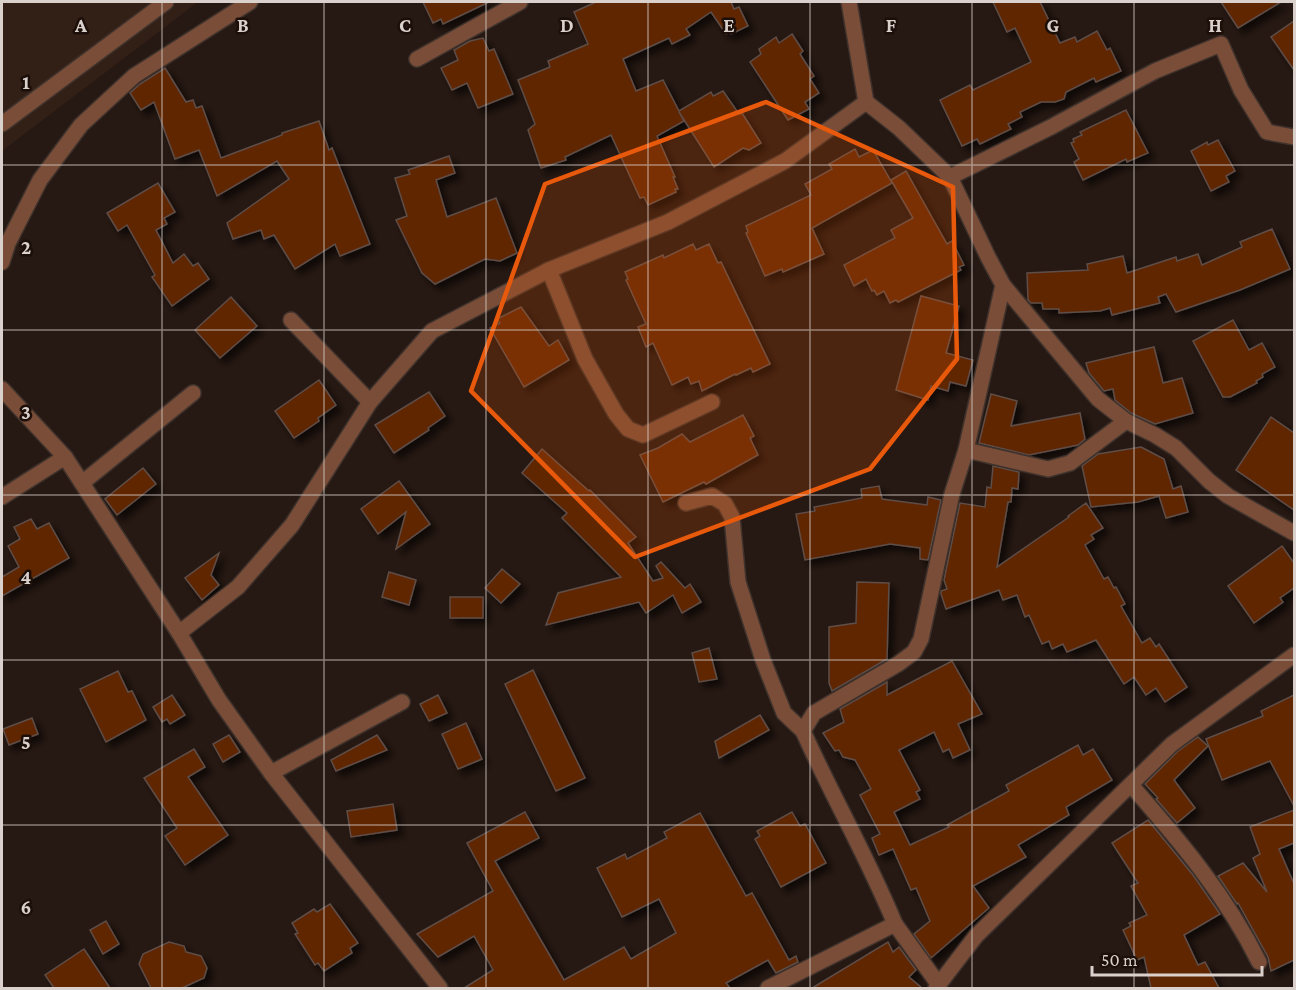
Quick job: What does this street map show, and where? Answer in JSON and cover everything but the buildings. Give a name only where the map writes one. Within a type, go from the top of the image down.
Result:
[{"type":"street","points":[[2,124],[166,2]]},
{"type":"street","points":[[2,262],[8,243],[40,180],[81,125],[134,76],[250,2]]},
{"type":"street","points":[[849,2],[866,102],[899,128],[950,177],[1003,285],[1098,399],[1126,421],[1176,448],[1209,481],[1228,496],[1294,533]]},
{"type":"street","points":[[417,59],[510,4]]},
{"type":"street","points":[[950,177],[1051,127],[1155,71],[1221,44],[1241,90],[1267,132],[1294,137]]},
{"type":"street","points":[[179,633],[238,587],[292,525],[370,402],[432,331],[549,270],[668,222],[785,161],[866,102]]},
{"type":"street","points":[[549,270],[585,359],[615,414],[628,429],[643,435],[712,402]]},
{"type":"street","points":[[803,731],[814,713],[914,652],[921,639],[952,494],[966,450],[1003,285]]},
{"type":"street","points":[[291,320],[370,402]]},
{"type":"street","points":[[2,389],[65,457],[179,633],[219,700],[271,773],[440,988]]},
{"type":"street","points":[[82,483],[193,393]]},
{"type":"street","points":[[966,450],[1048,469],[1070,463],[1126,421]]},
{"type":"street","points":[[2,497],[65,457]]},
{"type":"street","points":[[686,502],[712,496],[724,504],[732,517],[738,582],[763,660],[784,713],[803,731],[877,880],[896,924],[938,987],[976,936],[1172,744],[1294,655]]},
{"type":"street","points":[[271,773],[402,702]]},
{"type":"street","points":[[1131,785],[1196,861],[1243,931],[1259,962]]},
{"type":"street","points":[[768,988],[896,924]]},
{"type":"highlighted area","points":[[766,102],[953,187],[957,359],[870,469],[635,557],[471,391],[545,184]]},
{"type":"shaded area","points":[[2,2],[198,2],[2,151]]}]
